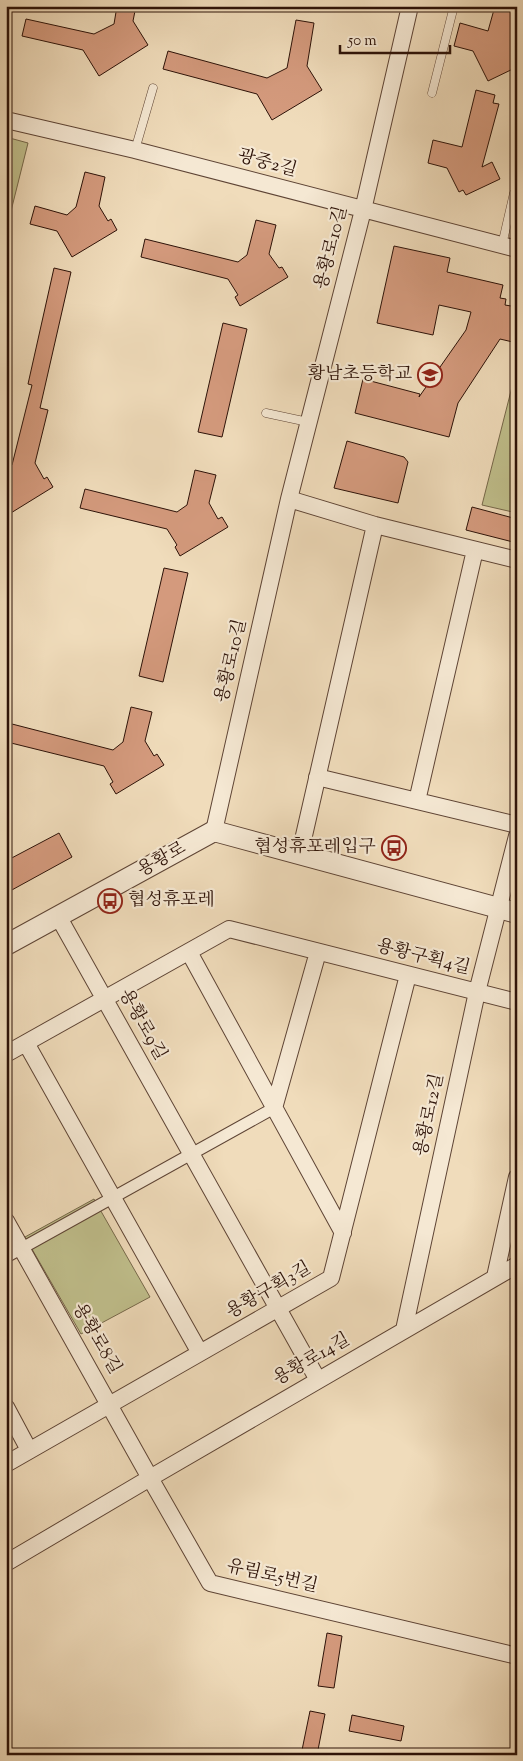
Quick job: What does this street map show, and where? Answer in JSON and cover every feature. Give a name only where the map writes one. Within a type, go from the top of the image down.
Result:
[{"type":"street","name":"용황로10길","points":[[214,831],[288,499],[362,210],[410,6]]},
{"type":"street","name":"광중2길","points":[[6,120],[135,150],[509,247]]},
{"type":"street","points":[[288,499],[375,525],[517,560]]},
{"type":"street","points":[[300,853],[375,525]]},
{"type":"street","points":[[417,801],[475,550]]},
{"type":"street","points":[[317,777],[517,825]]},
{"type":"street","points":[[214,831],[508,910]]},
{"type":"street","name":"용황로","points":[[6,945],[214,831]]},
{"type":"street","name":"용황로12길","points":[[404,1330],[478,992],[508,910],[517,836]]},
{"type":"street","name":"용황로9길","points":[[58,916],[318,1380]]},
{"type":"street","name":"용황구획4길","points":[[6,1054],[229,929],[517,1002]]},
{"type":"street","points":[[188,952],[342,1233]]},
{"type":"street","points":[[6,1257],[274,1108],[318,952]]},
{"type":"street","name":"용황구획3길","points":[[6,1464],[331,1278],[408,974]]},
{"type":"street","points":[[26,1043],[200,1354]]},
{"type":"street","points":[[495,1277],[517,1177]]},
{"type":"street","name":"용황로8길","points":[[6,1221],[150,1478]]},
{"type":"street","name":"용황로14길","points":[[150,1478],[517,1265]]},
{"type":"street","points":[[6,1407],[30,1450]]},
{"type":"street","points":[[6,1563],[150,1478]]},
{"type":"street","name":"유림로5번길","points":[[150,1478],[210,1583],[517,1656]]},
{"type":"lane","points":[[432,93],[454,6]]},
{"type":"lane","points":[[135,150],[153,88]]},
{"type":"lane","points":[[509,247],[508,216],[514,193]]},
{"type":"lane","points":[[508,216],[517,219]]},
{"type":"lane","points":[[266,413],[308,422]]},
{"type":"shaded area","points":[[6,137],[28,143],[6,231]]},
{"type":"shaded area","points":[[514,379],[517,380],[517,513],[482,505]]},
{"type":"shaded area","points":[[94,1199],[150,1297],[81,1334],[25,1237]]},
{"type":"building","points":[[117,6],[136,6],[133,21],[148,45],[99,76],[83,50],[22,36],[26,19],[94,34],[114,24]]},
{"type":"building","points":[[495,6],[517,6],[517,19],[513,32],[517,38],[517,67],[488,81],[473,51],[454,46],[460,23],[488,31]]},
{"type":"building","points":[[296,20],[314,23],[307,66],[322,90],[272,120],[257,94],[163,69],[168,51],[267,78],[287,68]]},
{"type":"building","points":[[476,90],[495,95],[493,103],[499,104],[482,167],[492,162],[500,179],[466,195],[463,190],[459,192],[447,168],[428,163],[433,140],[462,147]]},
{"type":"building","points":[[85,172],[105,177],[99,206],[108,221],[111,219],[117,230],[72,257],[57,231],[30,224],[35,206],[67,215],[76,207]]},
{"type":"building","points":[[256,220],[276,225],[269,254],[279,268],[282,267],[288,277],[240,306],[235,297],[238,295],[228,279],[141,257],[145,239],[238,262],[247,255]]},
{"type":"building","points":[[394,246],[450,258],[447,272],[503,285],[500,298],[506,299],[505,305],[517,307],[517,343],[500,339],[458,403],[449,437],[355,413],[363,379],[420,394],[419,397],[466,330],[471,312],[439,305],[433,335],[377,323]]},
{"type":"building","points":[[54,268],[71,272],[40,408],[48,410],[35,463],[44,479],[47,477],[53,487],[6,516],[6,469],[12,465],[32,385],[28,384]]},
{"type":"building","points":[[223,323],[247,329],[222,437],[198,432]]},
{"type":"building","points":[[347,441],[404,457],[408,462],[398,503],[334,488]]},
{"type":"building","points":[[195,470],[216,475],[209,503],[218,519],[222,517],[228,527],[180,556],[175,547],[177,545],[167,529],[80,508],[85,489],[177,512],[187,505]]},
{"type":"building","points":[[472,507],[517,519],[517,543],[466,530]]},
{"type":"building","points":[[164,568],[188,573],[163,682],[139,676]]},
{"type":"building","points":[[131,707],[152,712],[145,741],[154,756],[157,754],[164,765],[116,794],[110,784],[113,782],[104,766],[7,742],[12,724],[113,750],[123,742]]},
{"type":"building","points":[[59,833],[72,857],[10,891],[6,883],[6,861]]},
{"type":"building","points":[[327,1633],[342,1636],[334,1688],[318,1686]]},
{"type":"building","points":[[310,1711],[325,1714],[317,1755],[301,1755]]},
{"type":"building","points":[[352,1715],[404,1726],[401,1741],[349,1731]]},
{"type":"place","name":"황남초등학교","points":[[430,375]]},
{"type":"place","name":"협성휴포레입구","points":[[394,848]]},
{"type":"place","name":"협성휴포레","points":[[110,901]]}]
